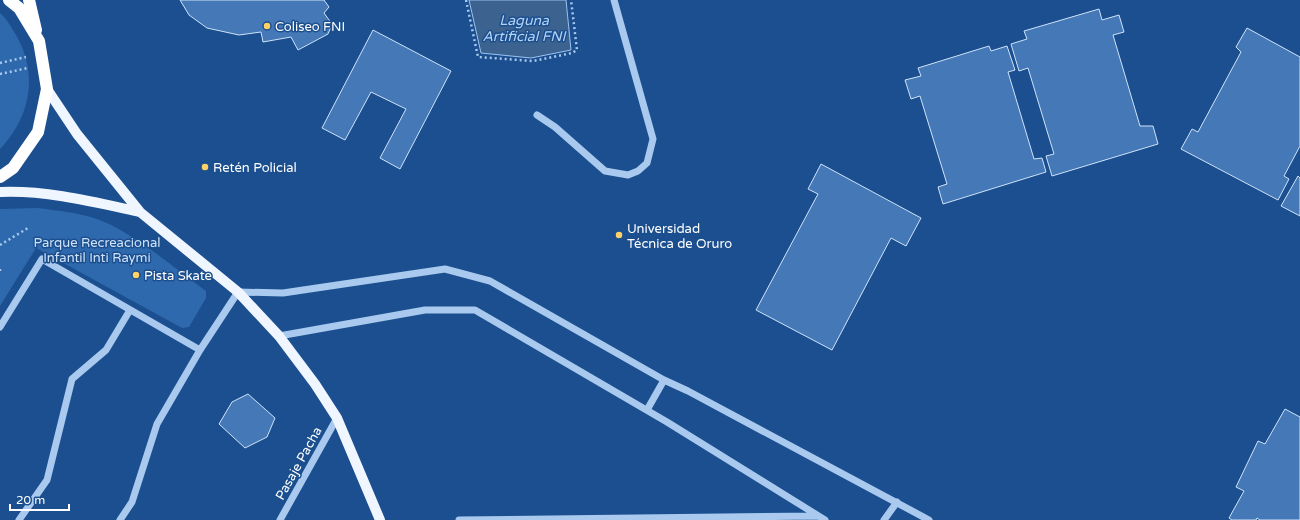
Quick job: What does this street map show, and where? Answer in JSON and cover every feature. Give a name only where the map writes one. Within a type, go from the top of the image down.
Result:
[{"type":"highway","points":[[9,0],[18,8],[39,41]]},
{"type":"highway","points":[[0,177],[12,168],[38,132],[47,89],[39,41],[29,0]]},
{"type":"main road","points":[[47,89],[77,134],[140,212],[238,292],[279,336],[315,384],[336,418],[380,520]]},
{"type":"main road","points":[[0,192],[33,192],[72,198],[140,212]]},
{"type":"street","points":[[537,115],[555,127],[605,171],[628,175],[638,171],[647,163],[653,139],[614,0]]},
{"type":"street","points":[[0,327],[42,259],[200,350]]},
{"type":"street","points":[[120,520],[132,502],[157,424],[200,350],[238,292],[283,293],[445,269],[490,281],[664,380],[688,391],[929,520]]},
{"type":"street","points":[[19,520],[47,480],[72,379],[106,350],[130,310]]},
{"type":"street","points":[[279,336],[425,310],[475,310],[647,410],[825,520]]},
{"type":"street","points":[[647,410],[664,380]]},
{"type":"street","name":"Pasaje Pacha","points":[[280,520],[336,418]]},
{"type":"street","points":[[884,520],[897,502]]},
{"type":"street","points":[[459,520],[818,516]]},
{"type":"path","points":[[466,0],[478,57],[533,62],[572,53],[577,50],[571,0]]},
{"type":"path","points":[[0,63],[26,57]]},
{"type":"path","points":[[0,74],[28,68]]},
{"type":"path","points":[[0,246],[28,228]]},
{"type":"green space","points":[[0,13],[11,26],[23,50],[29,80],[28,95],[24,110],[10,137],[0,149]]},
{"type":"green space","name":"Parque Recreacional Infantil Inti Raymi","points":[[37,208],[64,211],[101,220],[147,247],[206,291],[206,298],[189,327],[182,328],[36,248],[0,306],[0,209]]},
{"type":"water","name":"Laguna Artificial FNI","points":[[469,0],[566,0],[571,50],[531,58],[481,53]]},
{"type":"building","name":"Coliseo FNI","points":[[180,0],[324,0],[329,7],[324,13],[332,24],[328,34],[298,50],[291,37],[263,42],[261,32],[239,35],[207,28],[189,15]]},
{"type":"building","points":[[1099,9],[1102,20],[1119,15],[1124,32],[1113,35],[1140,126],[1153,126],[1158,144],[1052,176],[1046,156],[1054,154],[1028,68],[1019,71],[1011,44],[1027,39],[1024,31]]},
{"type":"building","points":[[1247,28],[1300,57],[1300,146],[1284,176],[1289,179],[1278,200],[1181,149],[1192,129],[1198,132],[1241,52],[1236,47]]},
{"type":"building","points":[[373,30],[451,71],[400,169],[380,158],[406,109],[371,92],[345,140],[322,128]]},
{"type":"building","points":[[989,46],[991,51],[1007,46],[1015,70],[1008,72],[1034,159],[1042,158],[1046,172],[943,204],[938,187],[947,184],[920,96],[911,99],[905,80],[921,76],[918,68]]},
{"type":"building","points":[[821,164],[921,218],[906,246],[891,238],[832,350],[756,310],[818,194],[808,189]]},
{"type":"building","points":[[1298,176],[1300,178],[1300,216],[1281,206]]},
{"type":"building","points":[[248,394],[275,418],[267,437],[245,448],[219,424],[232,402]]},
{"type":"building","points":[[1285,409],[1300,417],[1300,520],[1260,520],[1257,518],[1256,520],[1232,520],[1229,518],[1244,491],[1236,487],[1258,441],[1265,444]]},
{"type":"place","name":"Coliseo FNI","points":[[267,26]]},
{"type":"place","name":"Retén Policial","points":[[205,167]]},
{"type":"place","name":"Universidad Técnica de Oruro","points":[[619,235]]},
{"type":"place","name":"Pista Skate","points":[[136,275]]}]
